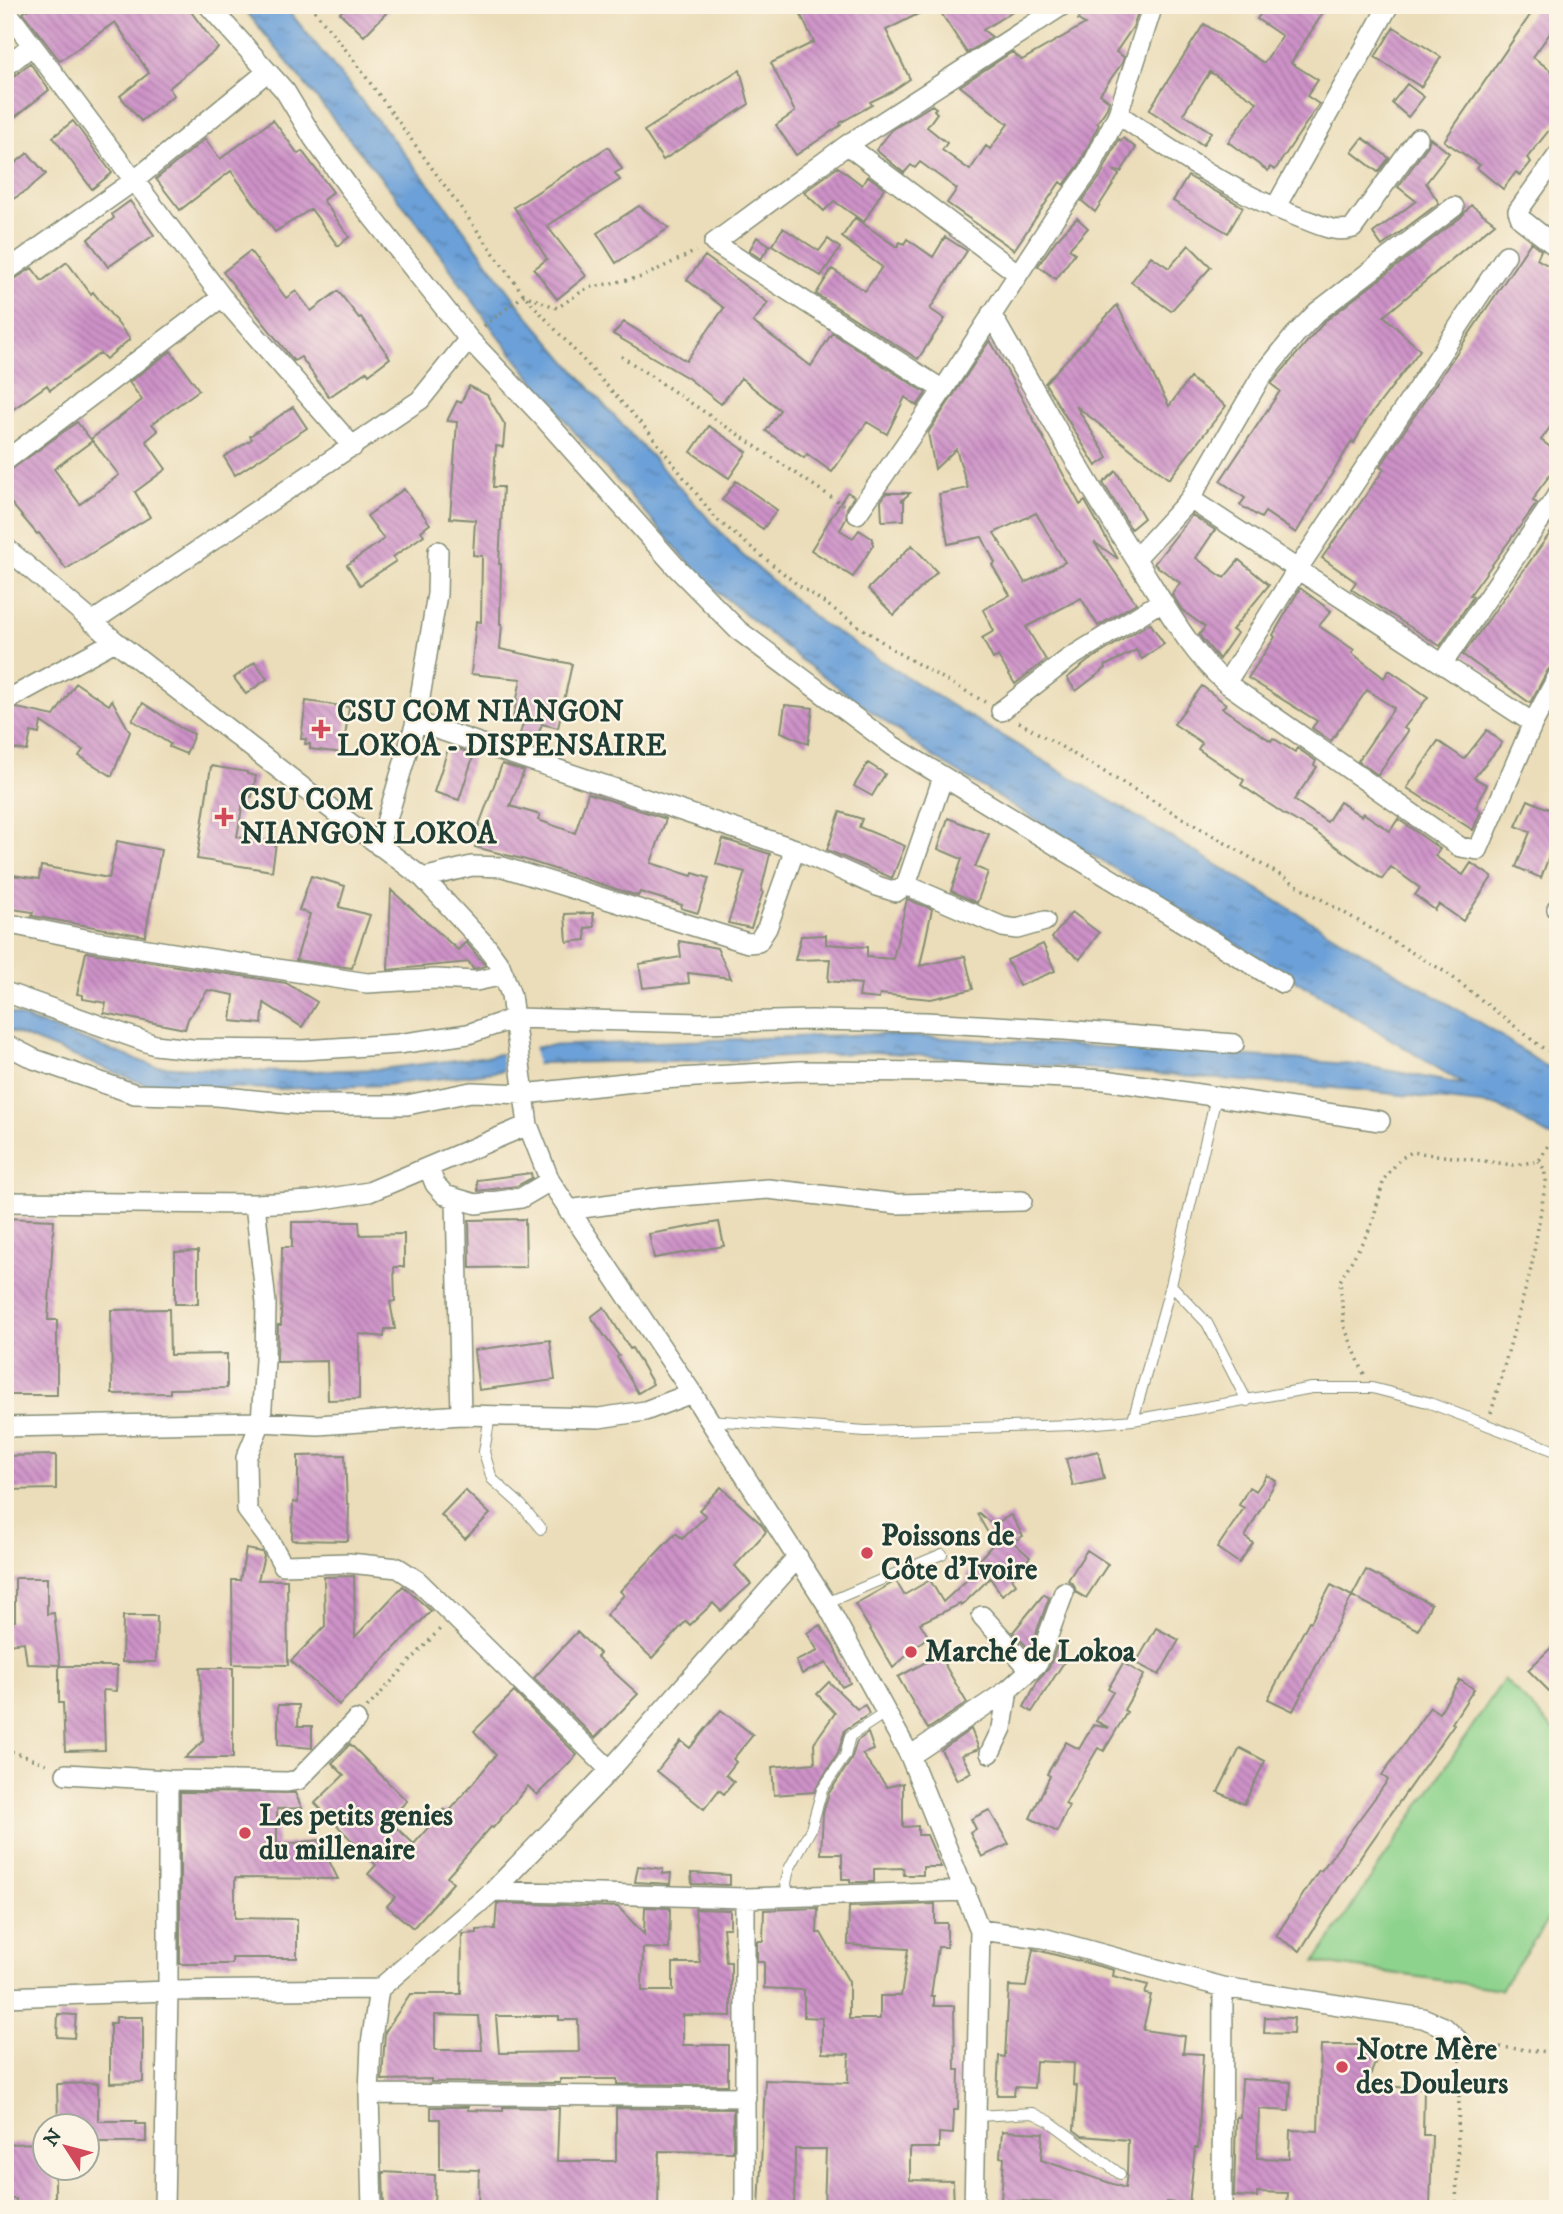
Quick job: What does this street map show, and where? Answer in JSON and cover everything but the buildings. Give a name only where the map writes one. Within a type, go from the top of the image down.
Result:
[{"type":"street","points":[[208,5],[285,91],[314,139],[350,189],[470,339],[676,567],[738,630],[893,746],[1282,983]]},
{"type":"street","points":[[943,390],[714,243],[847,145],[1063,5]]},
{"type":"street","points":[[857,514],[943,390],[1017,273],[1089,171],[1118,114],[1153,5]]},
{"type":"street","points":[[1275,208],[1389,5]]},
{"type":"street","points":[[5,9],[222,297],[353,447]]},
{"type":"street","points":[[5,67],[31,46]]},
{"type":"street","points":[[5,272],[135,180],[267,72]]},
{"type":"street","points":[[1118,114],[1201,170],[1275,208],[1343,231],[1353,228],[1418,138]]},
{"type":"street","points":[[847,145],[1017,273]]},
{"type":"street","points":[[1558,155],[1518,211],[1521,219],[1558,248]]},
{"type":"street","points":[[1136,558],[1190,499],[1261,377],[1295,335],[1317,312],[1454,206]]},
{"type":"street","points":[[1226,683],[1297,570],[1506,255]]},
{"type":"street","points":[[5,461],[222,297]]},
{"type":"street","points":[[991,314],[1162,601],[1205,665],[1226,683],[1460,847],[1478,850],[1533,723],[1558,676]]},
{"type":"street","points":[[92,622],[420,400],[470,339]]},
{"type":"street","points":[[1443,663],[1558,494]]},
{"type":"street","points":[[1190,499],[1533,723]]},
{"type":"street","points":[[5,547],[115,641],[423,878],[487,947],[504,975],[515,1017],[528,1125],[550,1181],[692,1393],[827,1603],[910,1756],[966,1891],[980,1930],[974,2209]]},
{"type":"street","points":[[379,846],[416,722],[437,594],[438,551]]},
{"type":"street","points":[[1000,711],[1068,659],[1162,601]]},
{"type":"street","points":[[5,701],[115,641]]},
{"type":"street","points":[[416,722],[795,849],[896,892],[906,885],[943,777]]},
{"type":"street","points":[[423,878],[472,866],[503,867],[748,943],[758,942],[767,928],[795,849]]},
{"type":"street","points":[[906,885],[1003,927],[1017,929],[1045,921]]},
{"type":"street","points":[[5,923],[90,940],[367,983],[435,979],[476,982],[504,975]]},
{"type":"street","points":[[5,992],[155,1045],[192,1049],[303,1051],[398,1044],[468,1034],[515,1017],[700,1023],[811,1020],[925,1022],[1234,1044]]},
{"type":"street","points":[[5,1044],[34,1059],[135,1094],[217,1096],[315,1105],[407,1105],[523,1085],[800,1071],[946,1073],[1105,1080],[1380,1121]]},
{"type":"street","points":[[5,1202],[255,1204],[311,1201],[369,1192],[429,1169],[528,1125]]},
{"type":"street","points":[[429,1169],[435,1184],[445,1195],[476,1204],[521,1198],[550,1181]]},
{"type":"street","points":[[568,1210],[655,1198],[768,1189],[897,1204],[1022,1201]]},
{"type":"street","points":[[456,1199],[461,1415]]},
{"type":"street","points":[[255,1204],[266,1303],[261,1422],[246,1458],[247,1510],[268,1538],[283,1565],[349,1563],[398,1568],[418,1581],[610,1770]]},
{"type":"street","points":[[5,1427],[261,1422],[317,1425],[461,1415],[600,1418],[645,1410],[692,1393]]},
{"type":"street","points":[[5,1997],[168,1991],[379,1989],[493,1891],[610,1770],[798,1557]]},
{"type":"street","points":[[910,1756],[1008,1690],[1031,1671],[1038,1663],[1064,1592]]},
{"type":"street","points":[[982,1616],[1031,1671]]},
{"type":"street","points":[[990,1753],[1002,1728],[1008,1690]]},
{"type":"street","points":[[66,1774],[168,1780],[298,1780],[356,1720]]},
{"type":"street","points":[[164,2209],[168,1780]]},
{"type":"street","points":[[493,1891],[745,1898],[966,1891]]},
{"type":"street","points":[[745,1898],[745,2209]]},
{"type":"street","points":[[980,1930],[1043,1938],[1223,1987],[1423,2018],[1444,2027],[1461,2043]]},
{"type":"street","points":[[1222,2209],[1223,1987]]},
{"type":"street","points":[[372,2209],[369,2094],[371,2045],[379,1989]]},
{"type":"street","points":[[369,2094],[746,2097]]},
{"type":"lane","points":[[1133,1420],[1171,1285],[1216,1097]]},
{"type":"lane","points":[[1171,1285],[1207,1322],[1247,1401]]},
{"type":"lane","points":[[709,1420],[866,1431],[1074,1425],[1133,1420],[1312,1388],[1372,1388],[1427,1402],[1558,1452]]},
{"type":"lane","points":[[490,1415],[484,1452],[492,1479],[521,1505],[541,1529]]},
{"type":"lane","points":[[827,1603],[942,1554]]},
{"type":"lane","points":[[788,1897],[786,1883],[789,1869],[811,1829],[822,1790],[845,1756],[847,1740],[885,1713]]},
{"type":"lane","points":[[976,2116],[1033,2113],[1049,2121],[1121,2174]]},
{"type":"path","points":[[310,5],[358,65],[522,297],[648,431],[716,519],[798,585],[900,654],[1131,786],[1447,973],[1544,1049],[1558,1055]]},
{"type":"path","points":[[522,297],[557,307],[587,288],[642,277],[714,243]]},
{"type":"path","points":[[486,325],[522,297]]},
{"type":"path","points":[[621,356],[857,514]]},
{"type":"path","points":[[1539,1161],[1558,1129]]},
{"type":"path","points":[[1372,1388],[1356,1360],[1344,1326],[1340,1281],[1371,1227],[1384,1179],[1400,1159],[1412,1152],[1514,1166],[1539,1161]]},
{"type":"path","points":[[1488,1425],[1531,1269],[1546,1181],[1539,1161]]},
{"type":"path","points":[[356,1720],[454,1614]]},
{"type":"path","points":[[5,1749],[41,1761],[66,1774]]},
{"type":"path","points":[[1456,2209],[1461,2043],[1558,2053]]},
{"type":"green space","points":[[1504,1679],[1558,1734],[1558,1905],[1501,1989],[1315,1962]]},
{"type":"water","points":[[241,5],[284,5],[442,200],[522,309],[604,405],[739,552],[820,622],[959,710],[1495,1032],[1558,1075],[1558,1141],[1498,1106],[1358,1090],[875,1052],[733,1060],[544,1063],[385,1085],[279,1089],[147,1085],[5,1029],[5,1011],[154,1066],[282,1072],[381,1069],[489,1056],[544,1046],[878,1034],[1281,1058],[1366,1066],[1465,1085],[932,756],[800,659],[706,582],[577,435],[495,332],[417,222]]},
{"type":"pier","points":[[534,1044],[537,1068],[504,1074],[501,1050]]},
{"type":"place","name":"CSU COM NIANGON LOKOA - DISPENSAIRE","points":[[321,729]]},
{"type":"place","name":"CSU COM NIANGON LOKOA","points":[[224,817]]},
{"type":"place","name":"Poissons de Côte d’Ivoire","points":[[867,1553]]},
{"type":"place","name":"Marché de Lokoa","points":[[911,1652]]},
{"type":"place","name":"Les petits genies du millenaire","points":[[245,1833]]},
{"type":"place","name":"Notre Mère des Douleurs","points":[[1342,2067]]}]
